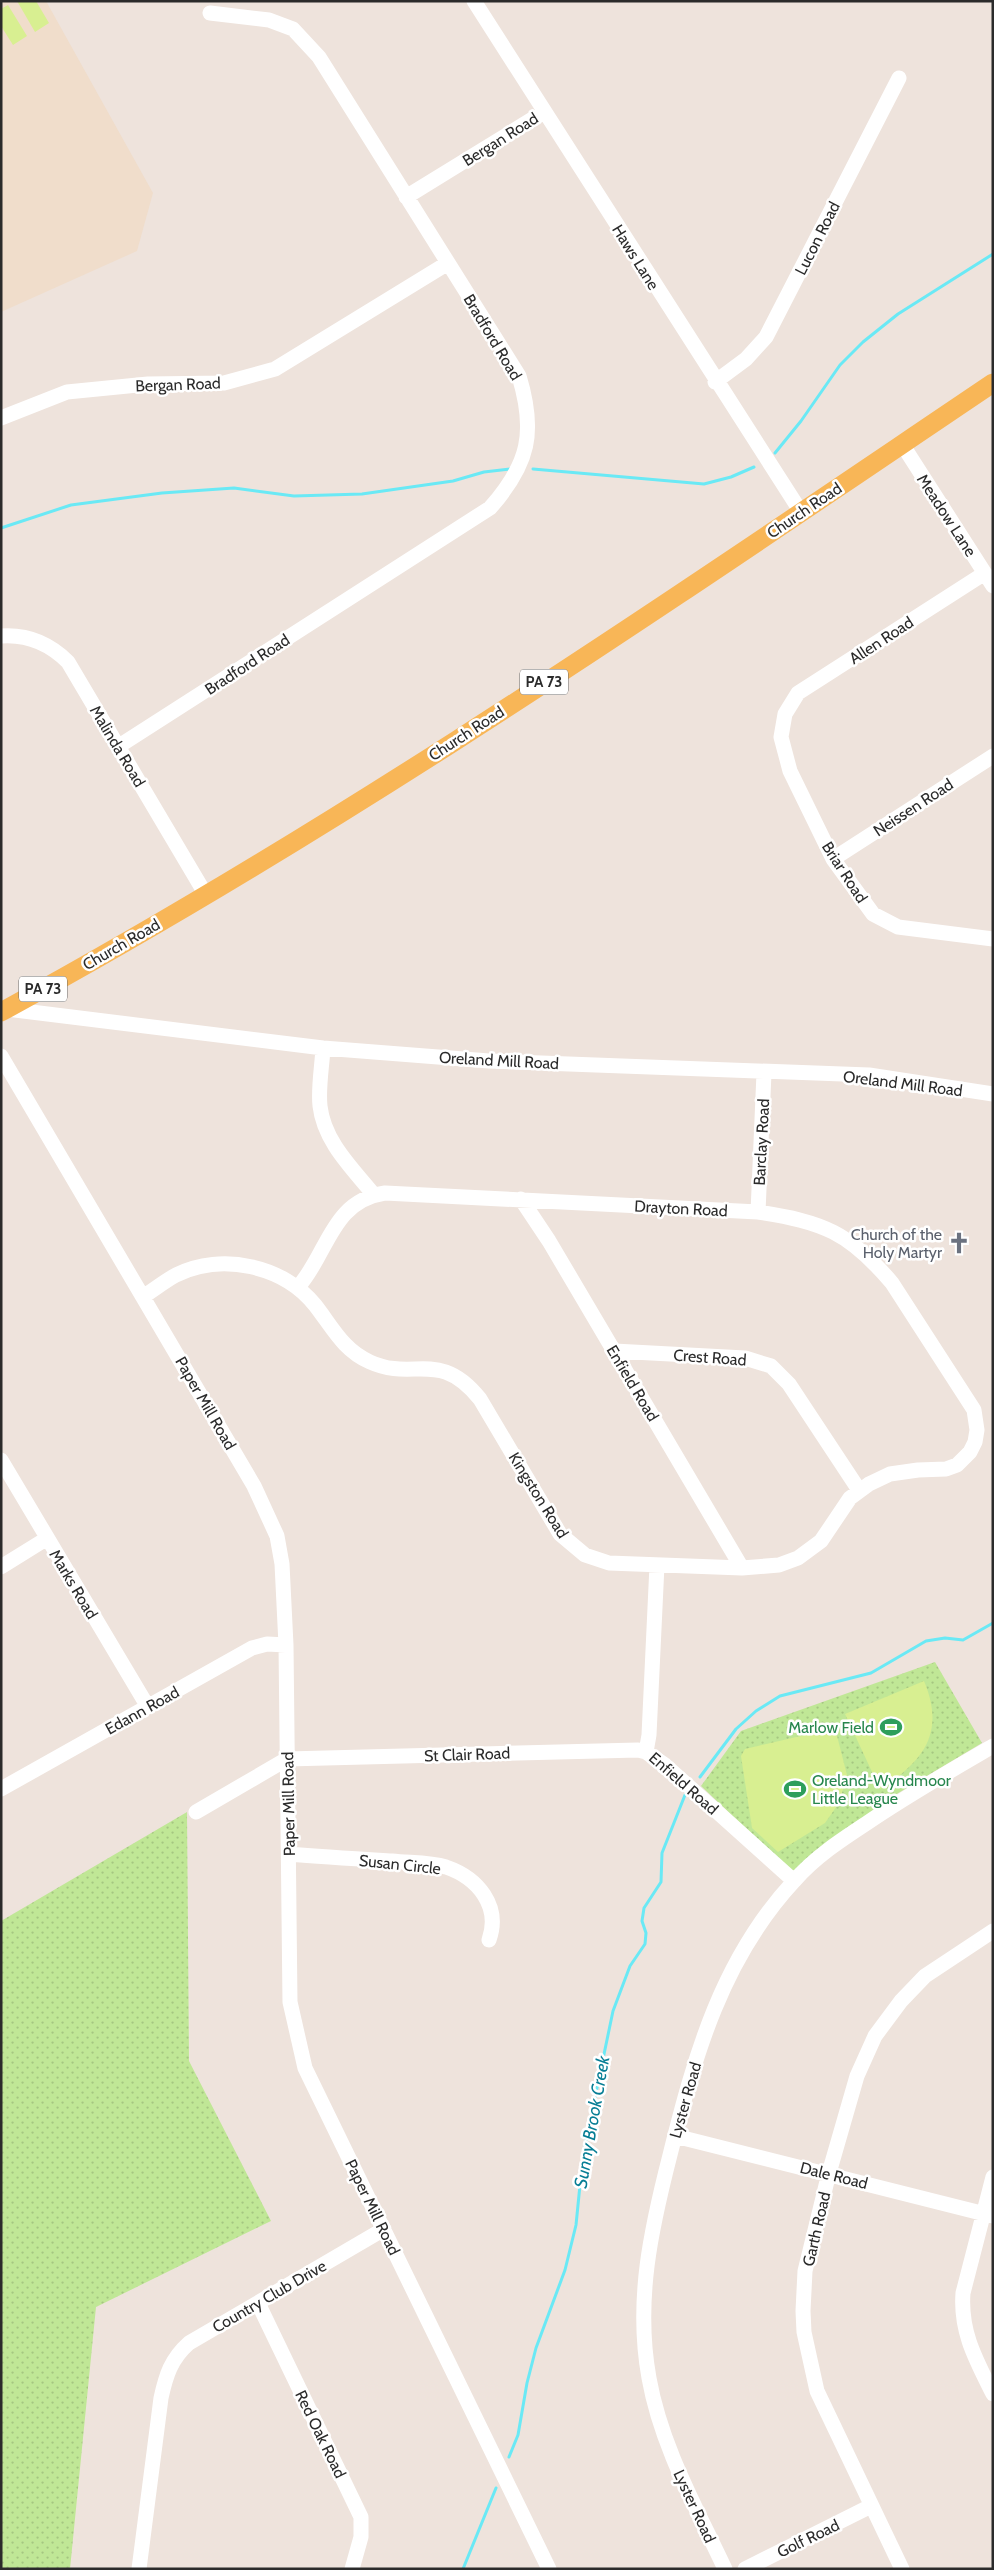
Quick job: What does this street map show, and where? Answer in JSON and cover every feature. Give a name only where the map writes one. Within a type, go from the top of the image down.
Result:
[{"type":"main road","name":"Church Road","points":[[4,1011],[279,853],[439,751],[993,383]]},
{"type":"street","name":"Haws Lane","points":[[474,1],[715,382],[801,512]]},
{"type":"street","name":"Bradford Road","points":[[118,746],[490,508],[509,486],[521,464],[527,445],[529,424],[526,400],[519,376],[320,57],[293,29],[269,20],[210,13]]},
{"type":"street","name":"Lucon Road","points":[[715,382],[746,359],[766,337],[899,78]]},
{"type":"street","name":"Bergan Road","points":[[406,197],[544,112]]},
{"type":"street","name":"Bergan Road","points":[[1,418],[66,392],[148,384],[224,383],[275,369],[448,263]]},
{"type":"street","name":"Meadow Lane","points":[[902,444],[989,579]]},
{"type":"street","name":"Allen Road","points":[[785,714],[798,693],[989,579]]},
{"type":"street","name":"Malinda Road","points":[[1,636],[18,634],[55,649],[68,662],[206,896]]},
{"type":"street","name":"Briar Road","points":[[785,714],[781,737],[790,771],[833,859],[873,914],[898,927],[993,939]]},
{"type":"street","name":"Neissen Road","points":[[833,859],[993,756]]},
{"type":"street","name":"Oreland Mill Road","points":[[4,1011],[323,1048],[489,1061],[764,1073],[868,1075],[993,1094]]},
{"type":"street","points":[[323,1048],[320,1099],[324,1123],[340,1153],[374,1195]]},
{"type":"street","name":"Paper Mill Road","points":[[1,1056],[144,1296],[254,1486],[274,1528],[282,1564],[286,1645],[290,2002],[296,2038],[305,2068],[550,2569]]},
{"type":"street","name":"Barclay Road","points":[[758,1212],[764,1073]]},
{"type":"street","name":"Drayton Road","points":[[298,1287],[311,1272],[335,1225],[355,1205],[374,1195],[400,1192],[758,1212],[791,1217],[829,1228],[852,1243],[877,1265],[892,1284],[974,1410],[977,1436],[970,1452]]},
{"type":"street","name":"Enfield Road","points":[[521,1199],[549,1241],[742,1568]]},
{"type":"street","name":"Kingston Road","points":[[144,1296],[176,1275],[189,1270],[228,1264],[265,1271],[298,1287],[314,1304],[336,1336],[351,1351],[377,1364],[441,1370],[456,1376],[469,1385],[480,1399],[560,1534],[572,1546],[600,1561],[742,1568],[780,1565],[805,1553],[821,1541],[844,1505],[859,1490],[890,1474],[952,1468],[970,1452]]},
{"type":"street","name":"Crest Road","points":[[614,1351],[745,1358],[771,1366],[789,1384],[859,1490]]},
{"type":"street","name":"Marks Road","points":[[1,1460],[46,1539],[148,1707]]},
{"type":"street","points":[[1,1567],[46,1539]]},
{"type":"street","name":"Enfield Road","points":[[657,1565],[649,1735],[646,1752],[665,1765],[794,1881]]},
{"type":"street","name":"Edann Road","points":[[1,1789],[252,1648],[267,1644],[286,1645]]},
{"type":"street","name":"Lyster Road","points":[[725,2569],[665,2439],[654,2401],[645,2349],[644,2298],[647,2254],[674,2136],[701,2041],[717,2000],[755,1931],[794,1881],[835,1844],[910,1795],[993,1746]]},
{"type":"street","name":"St Clair Road","points":[[287,1759],[626,1749],[646,1752]]},
{"type":"street","points":[[196,1812],[287,1759]]},
{"type":"street","name":"Susan Circle","points":[[289,1854],[424,1864],[453,1870],[470,1879],[490,1903],[493,1924],[488,1940]]},
{"type":"street","name":"Garth Road","points":[[902,2569],[822,2405],[813,2376],[804,2332],[805,2272],[829,2173],[857,2076],[872,2043],[887,2018],[925,1976],[993,1931]]},
{"type":"street","name":"Dale Road","points":[[674,2136],[829,2173],[988,2215]]},
{"type":"street","points":[[993,2177],[988,2215],[963,2293],[962,2320],[969,2345],[993,2394]]},
{"type":"street","name":"Country Club Drive","points":[[139,2569],[166,2376],[174,2359],[189,2343],[384,2229]]},
{"type":"street","name":"Red Oak Road","points":[[258,2303],[360,2517],[361,2537],[352,2569]]},
{"type":"street","name":"Golf Road","points":[[745,2569],[871,2506]]},
{"type":"shaded area","points":[[1,1],[46,1],[153,193],[137,251],[1,312]]},
{"type":"green space","points":[[17,1],[36,1],[49,23],[35,32]]},
{"type":"green space","points":[[8,5],[27,36],[13,45],[1,26],[1,9]]},
{"type":"green space","name":"Marlow Field","points":[[935,1662],[982,1743],[885,1801],[793,1873],[701,1786],[741,1731]]},
{"type":"green space","name":"Marlow Field","points":[[924,1681],[930,1699],[932,1716],[931,1731],[926,1744],[919,1757],[908,1768],[880,1789],[845,1714]]},
{"type":"green space","name":"Oreland-Wyndmoor Little League","points":[[835,1728],[847,1775],[839,1803],[825,1823],[778,1852],[752,1828],[741,1756],[745,1749]]},
{"type":"green space","points":[[187,1812],[189,2061],[271,2221],[96,2307],[70,2569],[1,2569],[1,1921]]},
{"type":"waterway","points":[[775,453],[801,421],[840,365],[863,342],[898,314],[993,254]]},
{"type":"waterway","points":[[533,469],[704,484],[731,477],[754,467]]},
{"type":"waterway","points":[[1,528],[71,505],[162,493],[234,488],[294,496],[362,494],[453,481],[484,472],[510,469]]},
{"type":"waterway","name":"Sunny Brook Creek","points":[[700,1777],[736,1729],[756,1711],[780,1696],[871,1673],[926,1641],[945,1638],[963,1640],[993,1623]]},
{"type":"waterway","name":"Sunny Brook Creek","points":[[509,2457],[518,2435],[527,2383],[536,2348],[565,2270],[576,2225],[583,2155],[613,2011],[630,1966],[645,1944],[646,1933],[642,1921],[644,1908],[661,1882],[662,1853],[685,1795]]},
{"type":"waterway","name":"Sunny Brook Creek","points":[[463,2569],[496,2488]]},
{"type":"place","name":"Church of the Holy Martyr","points":[[959,1243]]},
{"type":"place","name":"Marlow Field","points":[[891,1727]]},
{"type":"place","name":"Oreland-Wyndmoor Little League","points":[[795,1789]]}]
